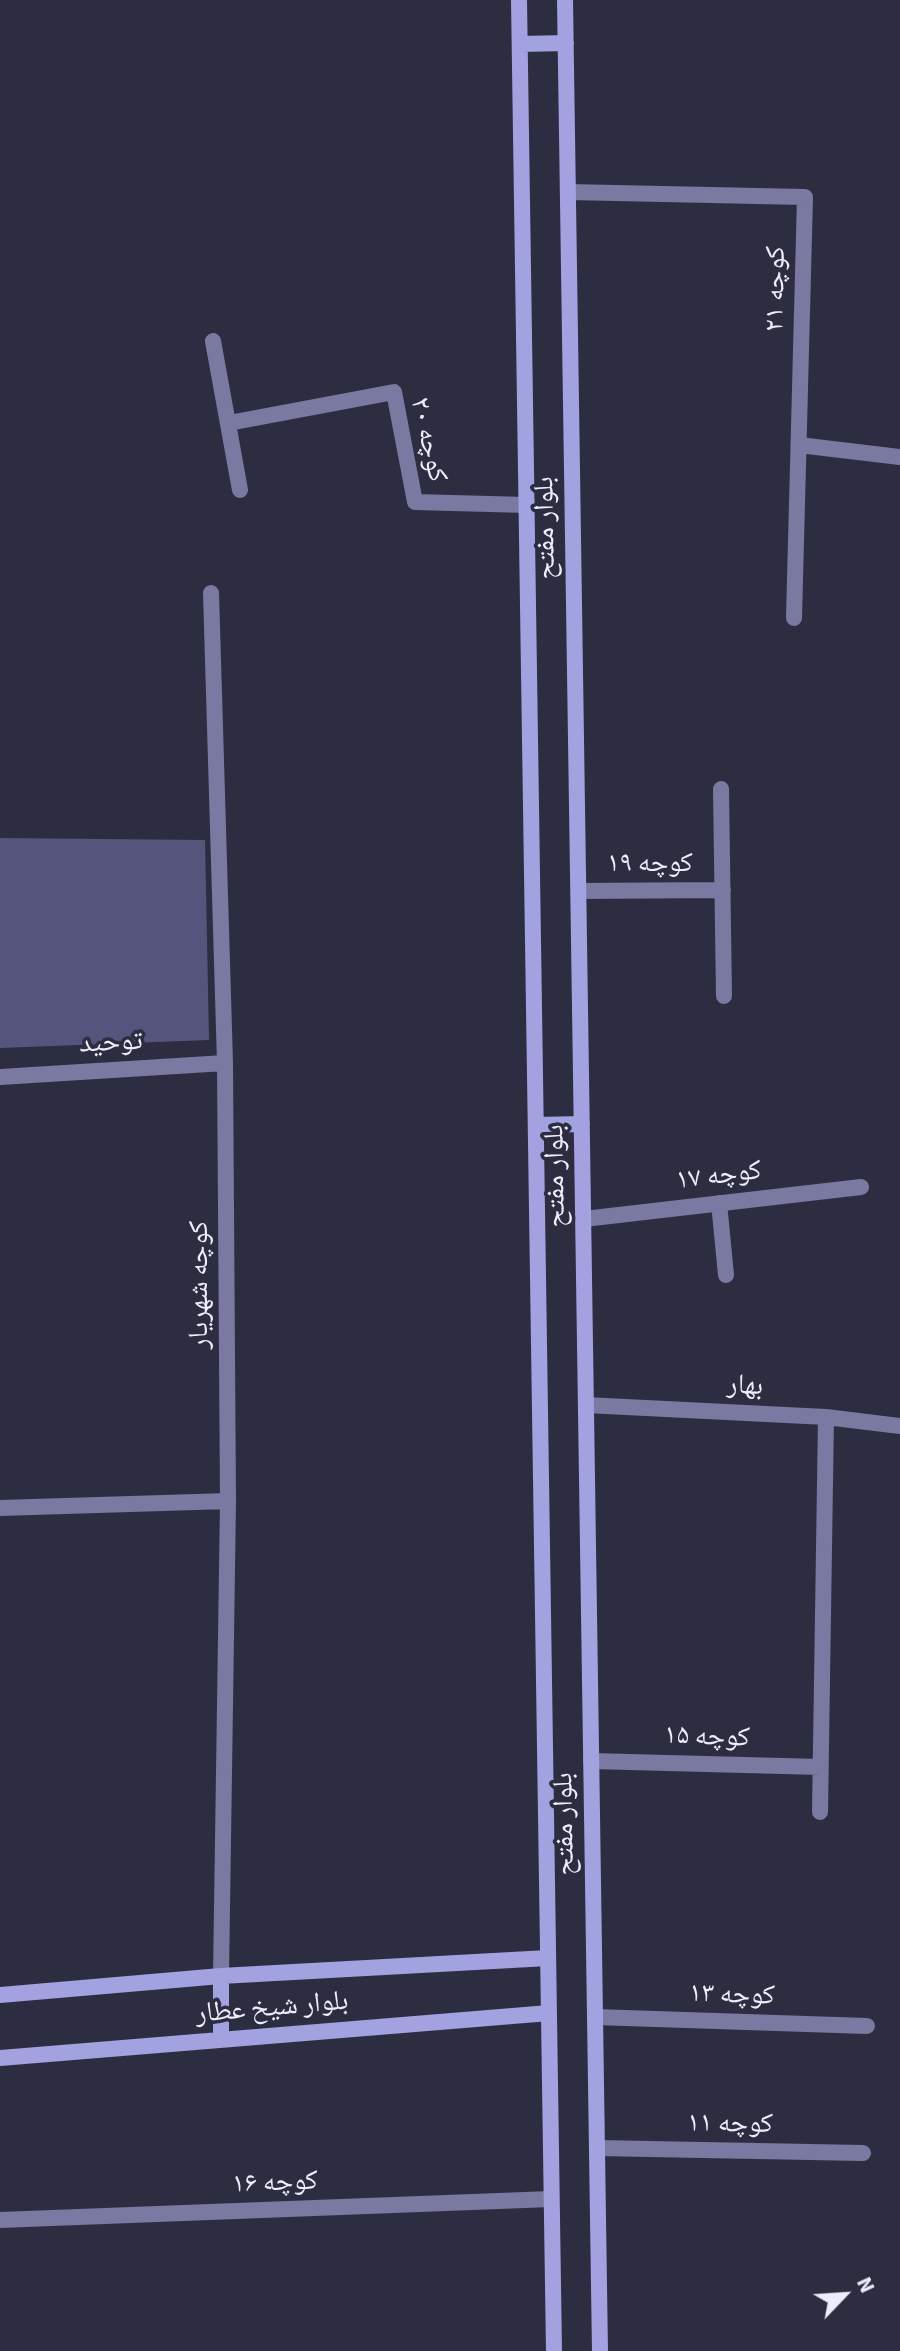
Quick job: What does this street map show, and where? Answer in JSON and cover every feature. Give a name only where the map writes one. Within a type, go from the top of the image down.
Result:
[{"type":"street","name":"بلوار مفتح","points":[[519,0],[554,2351]]},
{"type":"street","name":"بلوار مفتح","points":[[565,0],[600,2351]]},
{"type":"street","points":[[520,44],[566,43]]},
{"type":"street","name":"کوچه ۲۱","points":[[568,192],[805,197],[794,618]]},
{"type":"street","points":[[213,341],[240,490]]},
{"type":"street","name":"کوچه ۲۰","points":[[229,423],[394,392],[415,502],[527,505]]},
{"type":"street","points":[[799,445],[900,457]]},
{"type":"street","name":"کوچه شهریار","points":[[211,593],[225,1063],[228,1501],[221,1976]]},
{"type":"street","points":[[721,789],[724,996]]},
{"type":"street","name":"کوچه ۱۹","points":[[579,891],[723,890]]},
{"type":"street","name":"توحید","points":[[0,1077],[225,1063]]},
{"type":"street","points":[[536,1125],[582,1124]]},
{"type":"street","name":"کوچه ۱۷","points":[[584,1219],[861,1187]]},
{"type":"street","points":[[719,1203],[726,1275]]},
{"type":"street","name":"بهار","points":[[586,1405],[826,1417],[900,1426]]},
{"type":"street","points":[[820,1812],[826,1417]]},
{"type":"street","points":[[0,1508],[228,1501]]},
{"type":"street","name":"کوچه ۱۵","points":[[591,1761],[821,1767]]},
{"type":"street","name":"بلوار شیخ عطار","points":[[0,1995],[221,1976],[548,1958]]},
{"type":"street","points":[[221,1976],[221,2038]]},
{"type":"street","name":"بلوار شیخ عطار","points":[[0,2058],[549,2013]]},
{"type":"street","name":"کوچه ۱۳","points":[[595,2017],[867,2026]]},
{"type":"street","name":"کوچه ۱۱","points":[[597,2148],[863,2153]]},
{"type":"street","name":"کوچه ۱۶","points":[[0,2220],[551,2199]]},
{"type":"shaded area","points":[[0,838],[205,840],[209,1040],[0,1048]]}]
